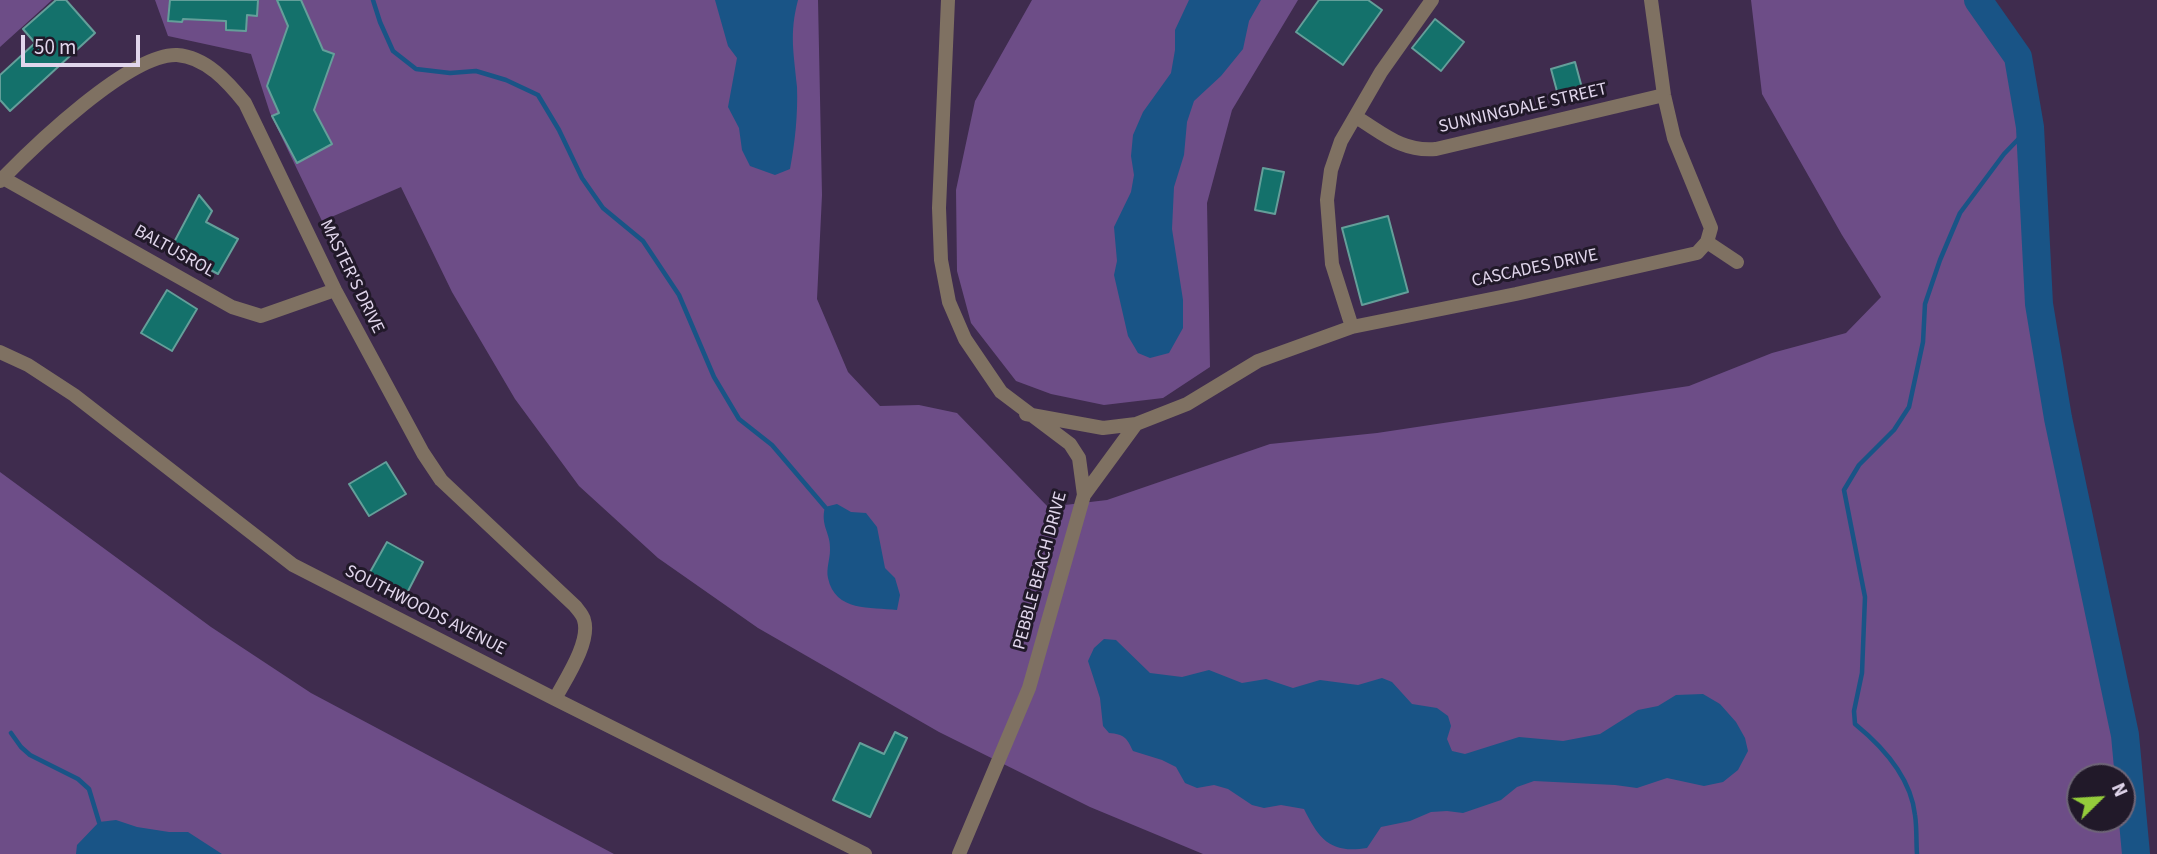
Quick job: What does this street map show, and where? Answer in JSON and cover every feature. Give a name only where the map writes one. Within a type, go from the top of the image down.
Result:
[{"type":"street","name":"PEBBLE BEACH DRIVE","points":[[948,0],[939,208],[943,270],[949,302],[965,339],[1001,392],[1070,444],[1079,458],[1084,495],[1029,688],[959,854]]},
{"type":"street","points":[[1352,327],[1332,264],[1327,200],[1331,170],[1341,141],[1381,72],[1432,0]]},
{"type":"street","points":[[1651,0],[1664,95],[1674,138],[1711,228],[1707,242],[1737,262]]},
{"type":"street","name":"MASTER'S DRIVE","points":[[1,179],[85,103],[141,66],[159,58],[178,55],[201,63],[226,79],[246,103],[335,290],[410,431],[441,480],[575,606],[584,618],[586,630],[582,646],[555,699]]},
{"type":"street","name":"SUNNINGDALE STREET","points":[[1356,117],[1411,149],[1436,149],[1664,95]]},
{"type":"street","name":"BALTUSROL","points":[[1,179],[247,313],[261,316],[335,290]]},
{"type":"street","name":"CASCADES DRIVE","points":[[1027,414],[1103,428],[1136,424],[1187,404],[1258,361],[1352,327],[1516,294],[1697,253],[1707,242]]},
{"type":"street","name":"SOUTHWOODS AVENUE","points":[[0,352],[28,365],[74,395],[293,565],[865,854]]},
{"type":"street","points":[[1084,495],[1136,424]]},
{"type":"shaded area","points":[[0,0],[52,0],[0,47]]},
{"type":"shaded area","points":[[155,0],[818,0],[822,195],[817,299],[848,372],[880,406],[919,405],[957,413],[1048,507],[1107,500],[1270,444],[1377,433],[1689,386],[1772,353],[1846,333],[1881,297],[1842,235],[1762,94],[1751,0],[1978,0],[2018,58],[2030,127],[2039,304],[2058,418],[2125,735],[2128,763],[2066,763],[2066,833],[2134,833],[2136,854],[1203,854],[1090,807],[939,732],[758,628],[658,558],[579,486],[515,399],[452,292],[401,187],[322,221],[270,113],[251,54],[168,36]]},
{"type":"shaded area","points":[[1032,0],[1298,0],[1232,110],[1207,203],[1210,367],[1163,398],[1104,405],[1051,394],[1016,381],[971,323],[957,271],[956,190],[975,101]]},
{"type":"shaded area","points":[[0,472],[211,627],[311,693],[614,854],[0,854]]},
{"type":"water","points":[[715,0],[798,0],[793,34],[797,118],[793,149],[790,169],[775,175],[750,166],[742,150],[739,128],[728,107],[737,58],[728,46]]},
{"type":"water","points":[[1189,0],[1261,0],[1249,21],[1243,49],[1221,76],[1194,101],[1187,122],[1184,155],[1174,187],[1172,229],[1183,300],[1183,328],[1169,353],[1150,358],[1138,353],[1128,336],[1114,275],[1117,261],[1114,227],[1131,192],[1134,175],[1131,156],[1133,135],[1143,112],[1171,73],[1175,30]]},
{"type":"water","points":[[837,504],[851,512],[866,513],[877,527],[885,568],[895,578],[900,595],[897,610],[855,606],[838,597],[832,589],[828,578],[830,544],[824,514],[825,507]]},
{"type":"water","points":[[1104,639],[1116,640],[1150,673],[1182,677],[1209,670],[1242,683],[1266,679],[1293,688],[1320,680],[1358,685],[1382,678],[1392,682],[1412,704],[1437,708],[1448,716],[1451,726],[1447,739],[1452,751],[1465,754],[1519,737],[1563,741],[1600,734],[1638,710],[1658,706],[1676,695],[1703,694],[1720,704],[1736,722],[1745,738],[1748,751],[1738,770],[1723,782],[1704,786],[1667,778],[1637,788],[1534,781],[1517,787],[1501,800],[1463,813],[1431,812],[1410,821],[1381,827],[1367,848],[1344,849],[1327,842],[1321,836],[1304,809],[1281,805],[1264,808],[1252,805],[1228,789],[1214,785],[1197,788],[1185,783],[1176,767],[1133,751],[1124,737],[1109,733],[1103,726],[1100,698],[1088,661],[1094,648]]},
{"type":"water","points":[[116,820],[137,827],[188,832],[222,854],[76,854],[77,845],[99,822]]},
{"type":"building","points":[[56,0],[66,0],[95,33],[10,111],[0,100],[0,75],[35,43],[23,29]]},
{"type":"building","points":[[170,0],[258,0],[257,16],[247,15],[246,31],[226,30],[226,21],[168,21]]},
{"type":"building","points":[[277,0],[301,0],[323,50],[334,54],[314,110],[332,144],[297,163],[272,116],[279,113],[267,86],[288,26]]},
{"type":"building","points":[[1319,0],[1368,0],[1382,10],[1343,65],[1296,32]]},
{"type":"building","points":[[1435,19],[1464,42],[1441,71],[1412,48]]},
{"type":"building","points":[[1575,62],[1582,88],[1558,95],[1551,69]]},
{"type":"building","points":[[1263,168],[1284,172],[1275,214],[1255,210]]},
{"type":"building","points":[[199,195],[212,211],[206,222],[238,239],[218,274],[171,248]]},
{"type":"building","points":[[1388,216],[1408,292],[1362,305],[1342,228]]},
{"type":"building","points":[[167,290],[197,309],[172,351],[141,333]]},
{"type":"building","points":[[386,462],[406,494],[369,516],[349,484]]},
{"type":"building","points":[[387,542],[423,562],[406,595],[369,574]]},
{"type":"building","points":[[895,732],[907,738],[870,817],[833,800],[860,743],[884,754]]},
{"type":"waterway","points":[[373,0],[393,51],[416,69],[450,73],[476,71],[506,80],[538,95],[559,130],[582,178],[603,208],[643,241],[679,295],[714,377],[739,419],[772,445],[825,507]]},
{"type":"waterway","points":[[1978,0],[2018,57],[2030,127],[2039,304],[2058,418],[2125,735],[2136,854]]},
{"type":"waterway","points":[[1917,854],[1915,815],[1908,788],[1885,753],[1855,724],[1854,711],[1862,673],[1865,597],[1844,490],[1859,465],[1894,430],[1909,407],[1923,342],[1925,304],[1960,213],[2004,154],[2030,127]]},
{"type":"waterway","points":[[11,733],[30,755],[78,779],[89,789],[99,822]]}]
